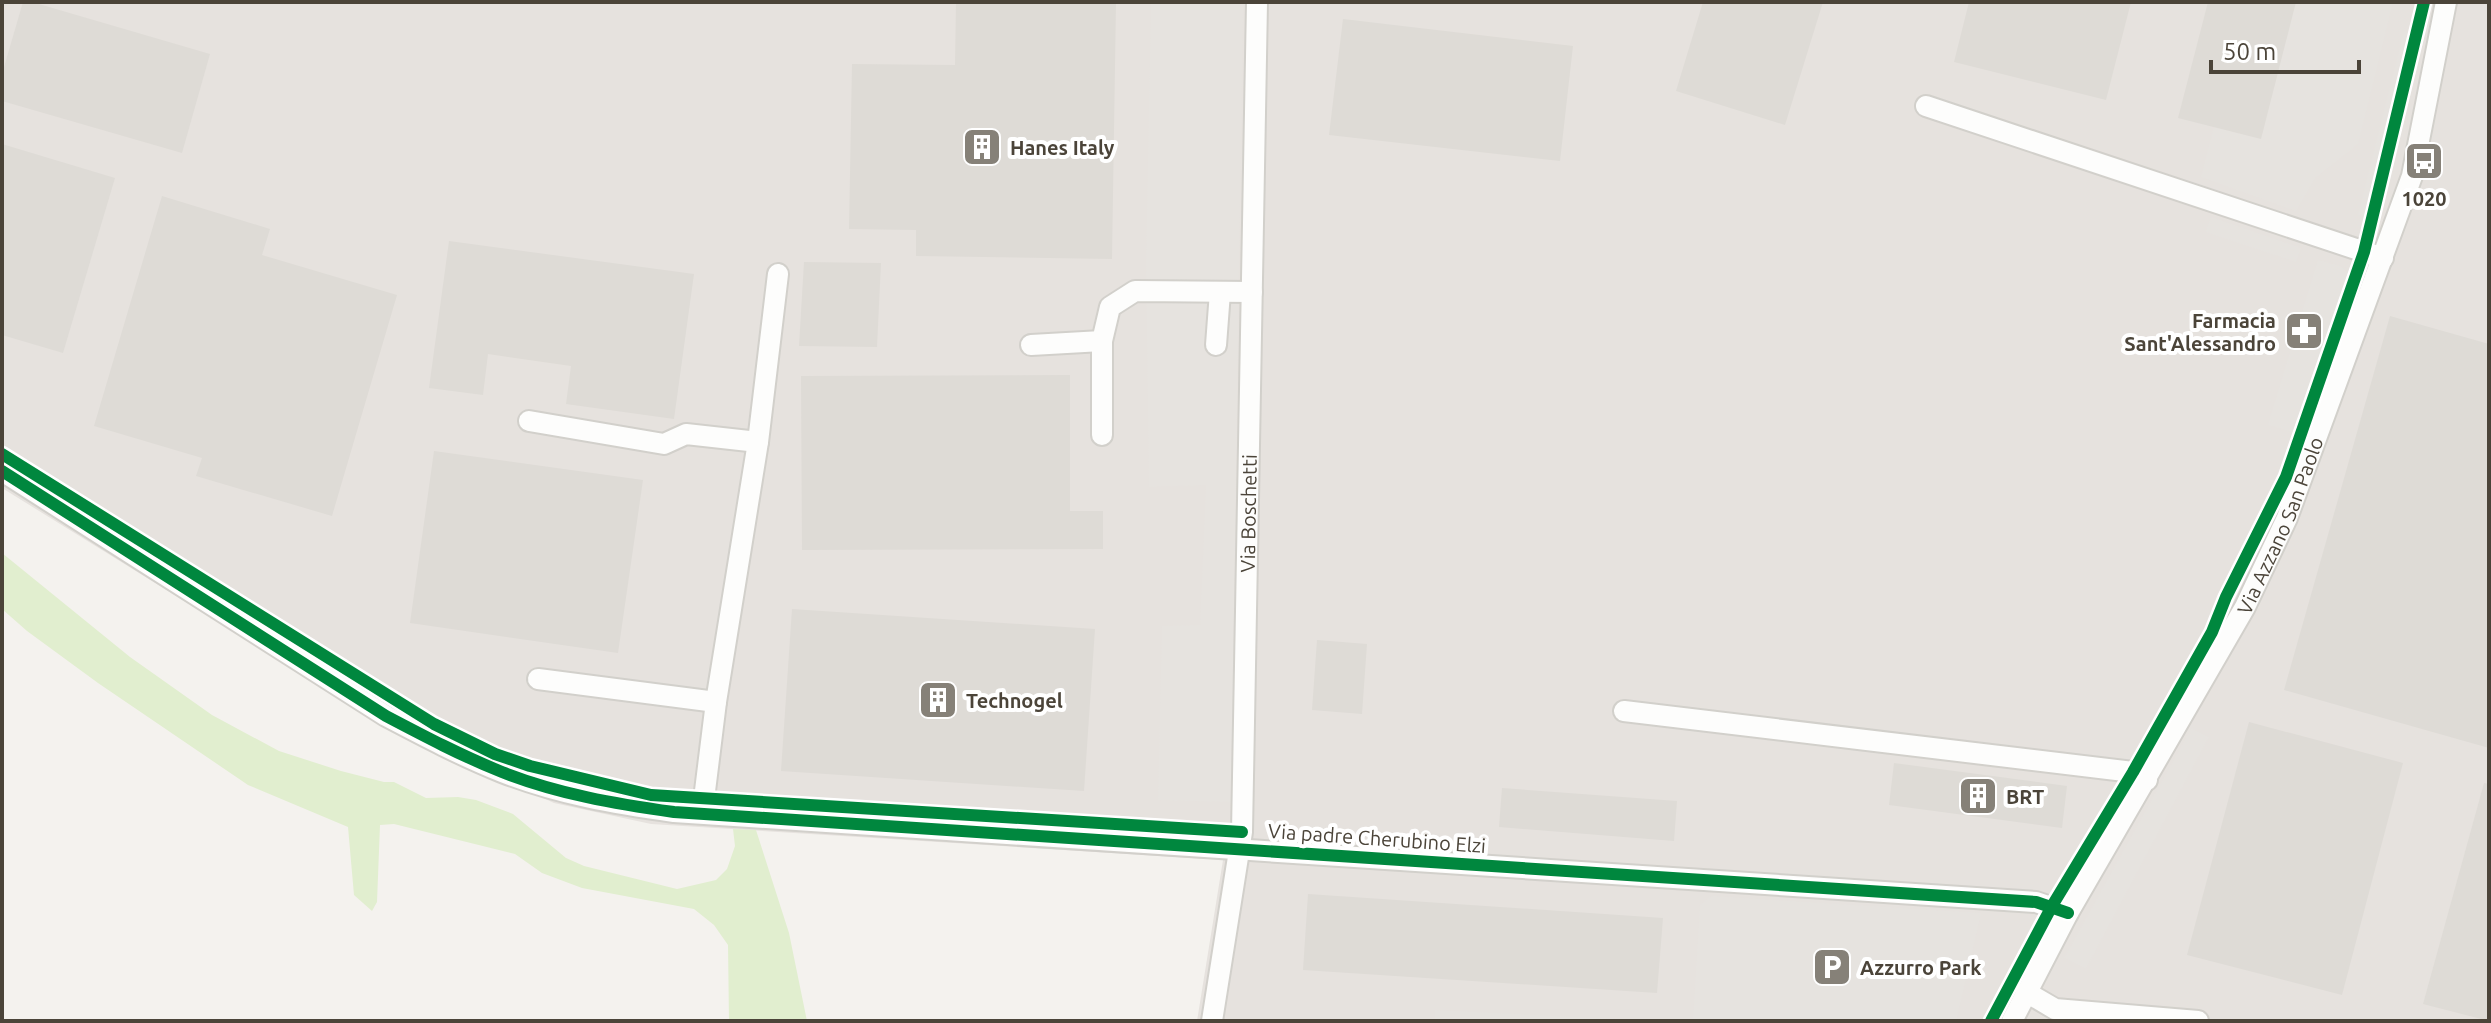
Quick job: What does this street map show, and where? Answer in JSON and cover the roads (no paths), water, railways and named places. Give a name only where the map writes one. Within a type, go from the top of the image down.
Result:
[{"type":"street","name":"Via Boschetti","points":[[1212,1021],[1240,849],[1257,2]]},
{"type":"street","name":"Via Azzano San Paolo","points":[[2012,1021],[2068,913],[2245,607],[2287,518],[2412,176],[2446,2]]},
{"type":"street","points":[[1926,106],[2383,258]]},
{"type":"street","points":[[707,813],[704,799],[716,702],[758,442],[778,274]]},
{"type":"street","points":[[1102,435],[1102,341],[1110,307],[1135,291],[1252,292]]},
{"type":"street","points":[[1216,345],[1220,292]]},
{"type":"street","points":[[1031,345],[1102,341]]},
{"type":"street","points":[[529,421],[664,444],[686,434],[758,442]]},
{"type":"street","name":"Via padre Cherubino Elzi","points":[[2,471],[386,716],[504,773],[610,803],[674,812],[2036,902],[2068,913]]},
{"type":"street","points":[[538,679],[716,702]]},
{"type":"street","points":[[1624,711],[2133,772],[2147,780]]},
{"type":"street","points":[[2026,992],[2055,1009],[2198,1021]]},
{"type":"place","name":"Hanes Italy","points":[[982,147]]},
{"type":"place","name":"1020","points":[[2424,161]]},
{"type":"place","name":"Farmacia Sant'Alessandro","points":[[2304,331]]},
{"type":"place","name":"Technogel","points":[[938,700]]},
{"type":"place","name":"BRT","points":[[1978,796]]},
{"type":"place","name":"Azzurro Park","points":[[1832,967]]}]
